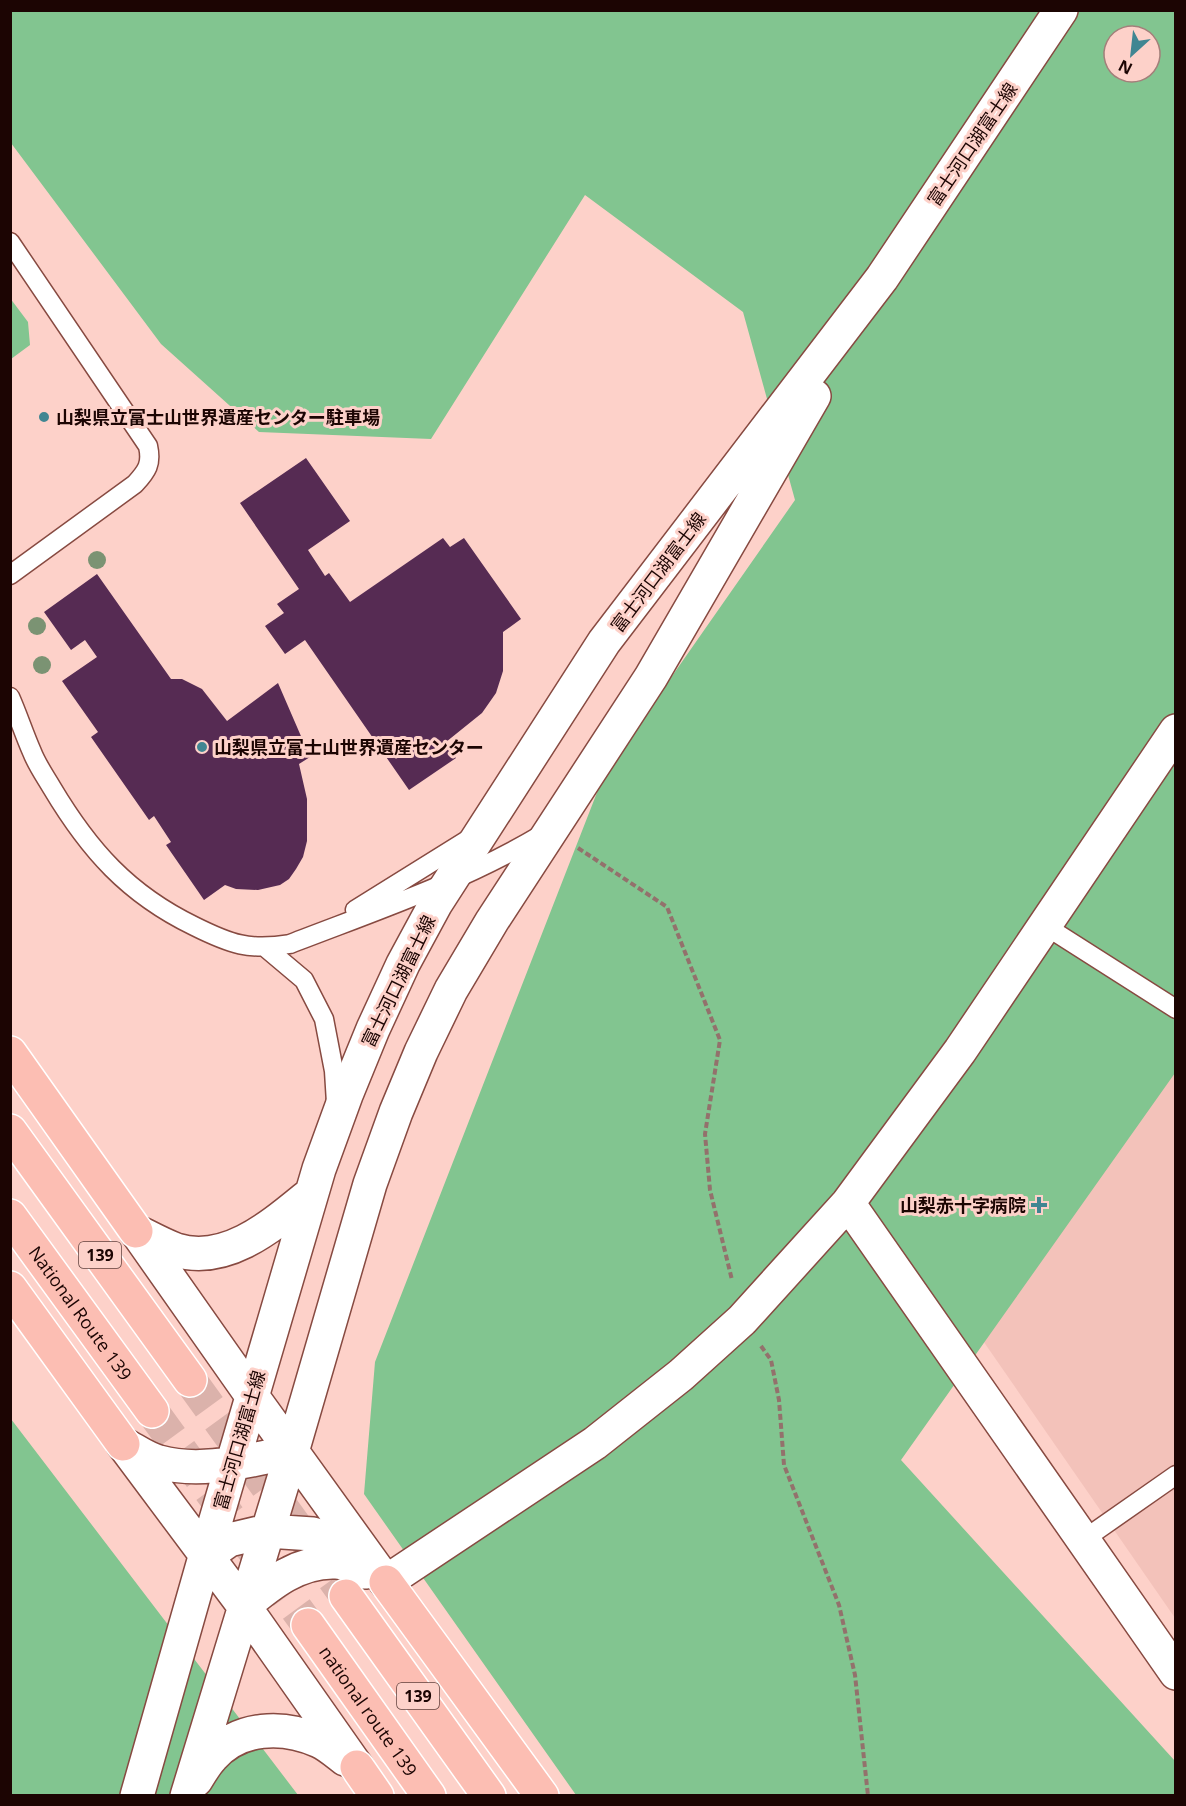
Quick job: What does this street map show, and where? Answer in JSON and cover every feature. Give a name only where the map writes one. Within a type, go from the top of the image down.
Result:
[{"type":"highway","points":[[10,1053],[136,1231]]},
{"type":"highway","name":"139","points":[[10,1131],[190,1380]]},
{"type":"highway","name":"National Route 139","points":[[10,1216],[152,1411]]},
{"type":"highway","points":[[10,1288],[123,1444]]},
{"type":"highway","points":[[386,1582],[542,1796]]},
{"type":"highway","name":"139","points":[[346,1596],[489,1796]]},
{"type":"highway","name":"national route 139","points":[[308,1625],[429,1796]]},
{"type":"highway","points":[[357,1767],[377,1796]]},
{"type":"main road","name":"富士河口湖富士線","points":[[137,1796],[232,1462],[312,1193],[337,1120],[373,1029],[398,975],[449,882],[604,642],[882,278],[1061,10]]},
{"type":"main road","name":"富士河口湖富士線","points":[[188,1792],[292,1452],[370,1184],[421,1052],[451,990],[492,921],[651,677],[882,278]]},
{"type":"main road","points":[[386,1582],[596,1443],[681,1375],[742,1320],[848,1203],[960,1051],[1176,731]]},
{"type":"main road","points":[[136,1231],[176,1250],[204,1253],[237,1245],[267,1230],[312,1193]]},
{"type":"main road","points":[[848,1203],[1176,1673]]},
{"type":"main road","points":[[136,1231],[386,1582]]},
{"type":"main road","points":[[123,1444],[156,1461],[180,1466],[210,1466],[292,1452]]},
{"type":"main road","points":[[123,1444],[205,1557],[244,1606],[357,1767]]},
{"type":"main road","points":[[205,1557],[230,1540],[267,1531],[313,1534],[342,1546],[369,1565],[386,1582]]},
{"type":"main road","points":[[244,1606],[266,1587],[307,1566],[336,1562],[370,1573],[386,1582]]},
{"type":"main road","points":[[188,1792],[212,1756],[235,1740],[257,1730],[282,1730],[320,1741],[357,1767]]},
{"type":"lane","points":[[10,242],[148,446],[150,458],[147,470],[135,484],[10,575]]},
{"type":"lane","points":[[10,697],[32,754],[68,815],[98,854],[133,890],[169,914],[214,936],[242,946],[266,948],[290,944],[449,882],[509,854],[550,830]]},
{"type":"lane","points":[[315,934],[482,830]]},
{"type":"lane","points":[[1044,926],[1176,1009]]},
{"type":"lane","points":[[266,948],[304,980],[324,1018],[334,1071],[337,1120]]},
{"type":"lane","points":[[1083,1540],[1176,1475]]},
{"type":"shaded area","name":"山梨赤十字病院","points":[[1175,765],[1175,1618],[909,1234]]},
{"type":"green space","points":[[11,11],[1175,11],[1175,1073],[901,1460],[1175,1761],[1175,1795],[576,1795],[364,1494],[375,1362],[605,772],[795,500],[743,312],[585,195],[431,439],[259,432],[161,344],[11,143]]},
{"type":"green space","points":[[10,298],[28,322],[30,345],[11,359]]},
{"type":"green space","points":[[11,1419],[298,1795],[11,1795]]},
{"type":"building","name":"山梨県立富士山世界遺産センター","points":[[306,458],[350,521],[308,550],[325,576],[329,573],[350,602],[443,538],[450,547],[464,538],[521,619],[503,632],[503,671],[496,693],[482,713],[446,742],[456,758],[409,790],[305,640],[285,654],[265,626],[284,613],[277,604],[299,589],[240,503]]},
{"type":"building","name":"山梨県立富士山世界遺産センター","points":[[97,574],[171,679],[182,679],[202,689],[227,721],[278,683],[310,757],[299,764],[307,799],[307,841],[303,857],[296,869],[289,879],[280,885],[258,890],[236,889],[225,885],[204,900],[166,845],[171,842],[154,816],[149,820],[91,737],[98,732],[62,681],[97,657],[85,640],[71,650],[44,612]]},
{"type":"tunnel","points":[[190,1380],[346,1596]]},
{"type":"tunnel","points":[[152,1411],[308,1625]]},
{"type":"place","name":"山梨県立富士山世界遺産センター駐車場","points":[[44,417]]},
{"type":"place","name":"山梨県立富士山世界遺産センター","points":[[202,747]]},
{"type":"place","name":"山梨赤十字病院","points":[[1039,1205]]}]
